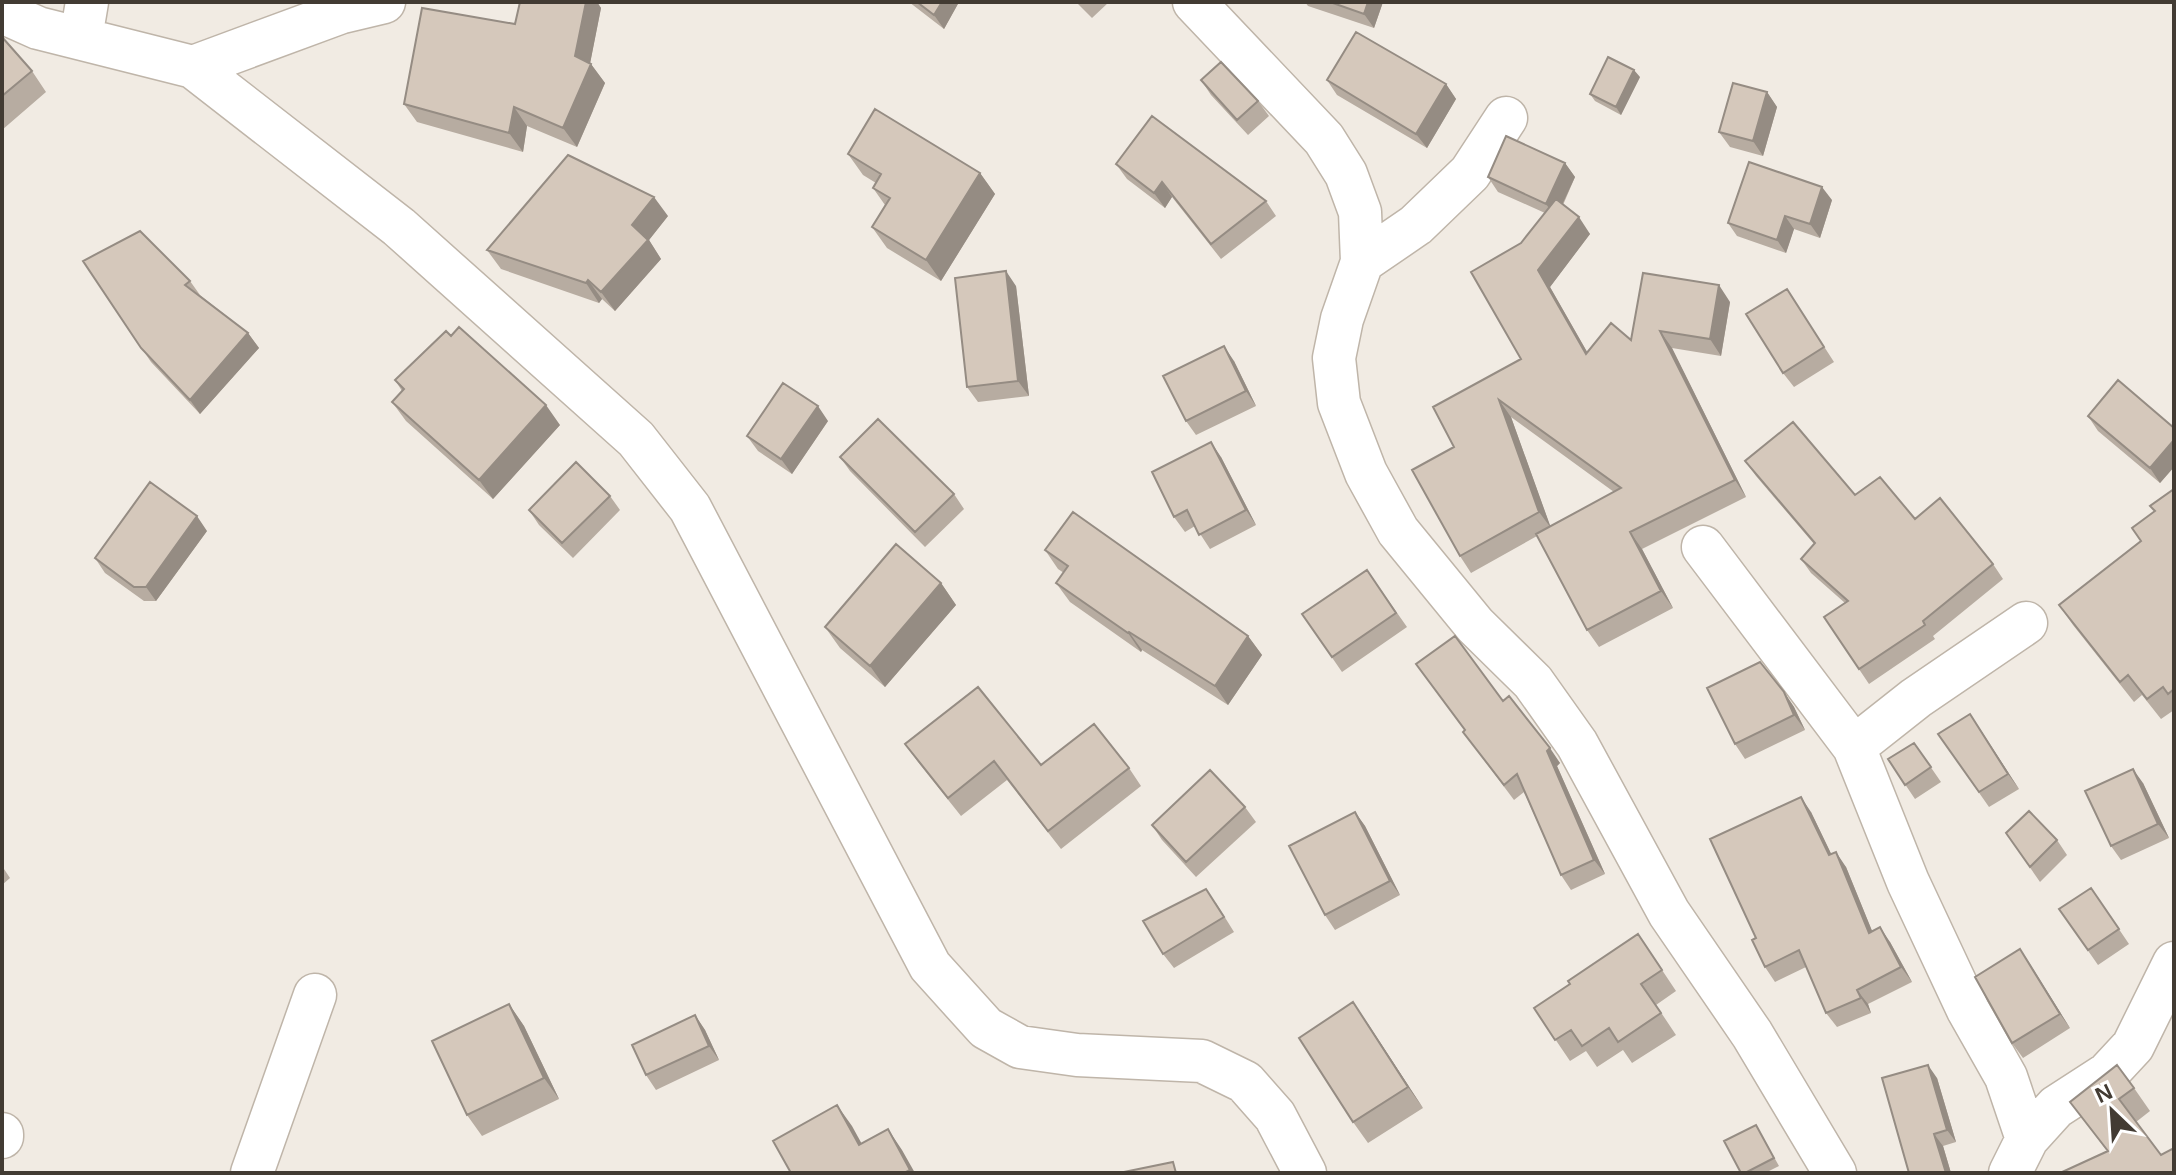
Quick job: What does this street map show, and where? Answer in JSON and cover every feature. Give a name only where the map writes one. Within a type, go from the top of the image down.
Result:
[{"type":"street","points":[[193,67],[342,12],[384,2]]},
{"type":"street","points":[[1194,2],[1324,139],[1346,174],[1360,212],[1362,262],[1342,319],[1334,358],[1339,403],[1366,473],[1398,531],[1475,625],[1533,682],[1577,744],[1669,913],[1752,1034],[1835,1173]]},
{"type":"street","points":[[2,12],[38,28],[84,20],[144,57],[193,67],[399,227],[636,439],[690,508],[930,966],[986,1028],[1020,1047],[1077,1055],[1202,1061],[1245,1082],[1275,1116],[1305,1173]]},
{"type":"street","points":[[1362,262],[1416,225],[1470,173],[1506,118]]},
{"type":"street","points":[[1703,547],[1854,747],[1908,882],[1968,1010],[2006,1077],[2018,1156]]},
{"type":"street","points":[[1854,747],[1916,698],[2026,623]]},
{"type":"street","points":[[2018,1156],[2056,1107],[2107,1074],[2133,1046],[2174,963]]},
{"type":"street","points":[[252,1173],[315,995]]},
{"type":"building","points":[[520,2],[586,2],[575,56],[591,64],[563,128],[514,107],[509,133],[404,104],[422,8],[515,24]]},
{"type":"building","points":[[917,2],[942,2],[934,15]]},
{"type":"building","points":[[1330,2],[1368,2],[1364,14]]},
{"type":"building","points":[[1356,32],[1446,84],[1416,134],[1327,80]]},
{"type":"building","points":[[2,37],[32,71],[2,96]]},
{"type":"building","points":[[1608,57],[1634,70],[1616,107],[1590,94]]},
{"type":"building","points":[[1221,62],[1258,101],[1237,120],[1201,80]]},
{"type":"building","points":[[1733,83],[1767,92],[1753,141],[1719,132]]},
{"type":"building","points":[[875,109],[980,173],[926,260],[872,227],[890,198],[873,188],[881,174],[848,154]]},
{"type":"building","points":[[1152,116],[1266,201],[1211,244],[1162,182],[1154,193],[1116,164]]},
{"type":"building","points":[[1506,136],[1565,163],[1546,204],[1488,177]]},
{"type":"building","points":[[568,155],[654,197],[632,225],[648,240],[601,292],[588,280],[586,283],[487,250]]},
{"type":"building","points":[[1749,162],[1822,187],[1810,224],[1785,216],[1777,240],[1728,223]]},
{"type":"building","points":[[1556,199],[1579,217],[1538,270],[1586,354],[1611,323],[1631,340],[1643,273],[1719,285],[1710,339],[1660,331],[1735,480],[1630,532],[1661,591],[1587,630],[1536,534],[1621,488],[1499,400],[1539,512],[1460,556],[1412,470],[1454,447],[1433,407],[1521,359],[1471,272],[1521,243]]},
{"type":"building","points":[[140,231],[190,281],[185,285],[248,333],[190,400],[141,348],[83,261]]},
{"type":"building","points":[[1006,271],[1018,381],[967,387],[955,278]]},
{"type":"building","points":[[1787,289],[1824,347],[1783,373],[1746,314]]},
{"type":"building","points":[[459,327],[546,405],[479,480],[392,402],[404,389],[395,380],[446,331],[451,336]]},
{"type":"building","points":[[1224,346],[1246,391],[1186,421],[1163,376]]},
{"type":"building","points":[[2118,380],[2174,428],[2174,440],[2150,468],[2088,416]]},
{"type":"building","points":[[783,383],[818,406],[781,459],[747,436]]},
{"type":"building","points":[[878,419],[954,494],[915,532],[840,457]]},
{"type":"building","points":[[1793,422],[1855,495],[1880,477],[1915,519],[1940,498],[1993,564],[1923,621],[1925,625],[1859,669],[1824,617],[1848,601],[1801,559],[1815,543],[1745,461]]},
{"type":"building","points":[[1211,442],[1246,510],[1199,535],[1187,510],[1174,517],[1152,472]]},
{"type":"building","points":[[576,462],[610,496],[562,543],[529,510]]},
{"type":"building","points":[[150,482],[197,516],[146,587],[134,587],[95,558]]},
{"type":"building","points":[[2174,489],[2174,689],[2168,694],[2163,687],[2147,699],[2128,675],[2120,682],[2059,605],[2141,541],[2132,528],[2155,511],[2150,506]]},
{"type":"building","points":[[1073,512],[1248,636],[1215,686],[1128,633],[1056,583],[1068,566],[1045,550]]},
{"type":"building","points":[[896,544],[941,583],[870,666],[825,627]]},
{"type":"building","points":[[1367,570],[1396,613],[1332,657],[1302,614]]},
{"type":"building","points":[[1455,636],[1503,701],[1509,696],[1550,748],[1547,751],[1594,860],[1561,875],[1517,774],[1504,785],[1416,664]]},
{"type":"building","points":[[1760,662],[1784,692],[1794,715],[1735,744],[1707,688]]},
{"type":"building","points":[[978,687],[1041,765],[1094,724],[1129,768],[1048,831],[994,761],[948,798],[905,744]]},
{"type":"building","points":[[1970,714],[2008,774],[1979,792],[1938,734]]},
{"type":"building","points":[[1914,743],[1931,767],[1905,785],[1888,759]]},
{"type":"building","points":[[2133,769],[2158,824],[2111,846],[2085,791]]},
{"type":"building","points":[[1210,770],[1245,807],[1186,862],[1152,825]]},
{"type":"building","points":[[1801,797],[1829,855],[1836,852],[1869,933],[1880,927],[1901,967],[1857,990],[1861,998],[1826,1013],[1799,950],[1765,967],[1752,940],[1756,938],[1710,839]]},
{"type":"building","points":[[2029,811],[2057,840],[2030,867],[2006,833]]},
{"type":"building","points":[[1355,812],[1390,881],[1325,915],[1289,846]]},
{"type":"building","points":[[2091,888],[2119,929],[2088,950],[2059,909]]},
{"type":"building","points":[[1206,889],[1224,917],[1163,954],[1143,921]]},
{"type":"building","points":[[1638,934],[1662,970],[1641,984],[1661,1013],[1618,1042],[1609,1028],[1582,1046],[1571,1030],[1555,1040],[1534,1008]]},
{"type":"building","points":[[2020,949],[2060,1014],[2012,1043],[1975,977]]},
{"type":"building","points":[[1353,1002],[1408,1087],[1353,1122],[1299,1038]]},
{"type":"building","points":[[509,1004],[544,1078],[467,1115],[432,1041]]},
{"type":"building","points":[[695,1015],[709,1046],[646,1075],[632,1045]]},
{"type":"building","points":[[1928,1065],[1947,1130],[1934,1134],[1946,1173],[1909,1173],[1882,1078]]},
{"type":"building","points":[[2117,1065],[2134,1088],[2119,1099],[2161,1155],[2172,1149],[2174,1173],[2060,1173],[2108,1151],[2070,1102]]},
{"type":"building","points":[[837,1105],[859,1145],[888,1129],[910,1170],[904,1173],[791,1173],[773,1141]]},
{"type":"building","points":[[1756,1125],[1774,1158],[1741,1173],[1724,1141]]},
{"type":"building","points":[[1173,1162],[1176,1173],[1119,1173]]}]
